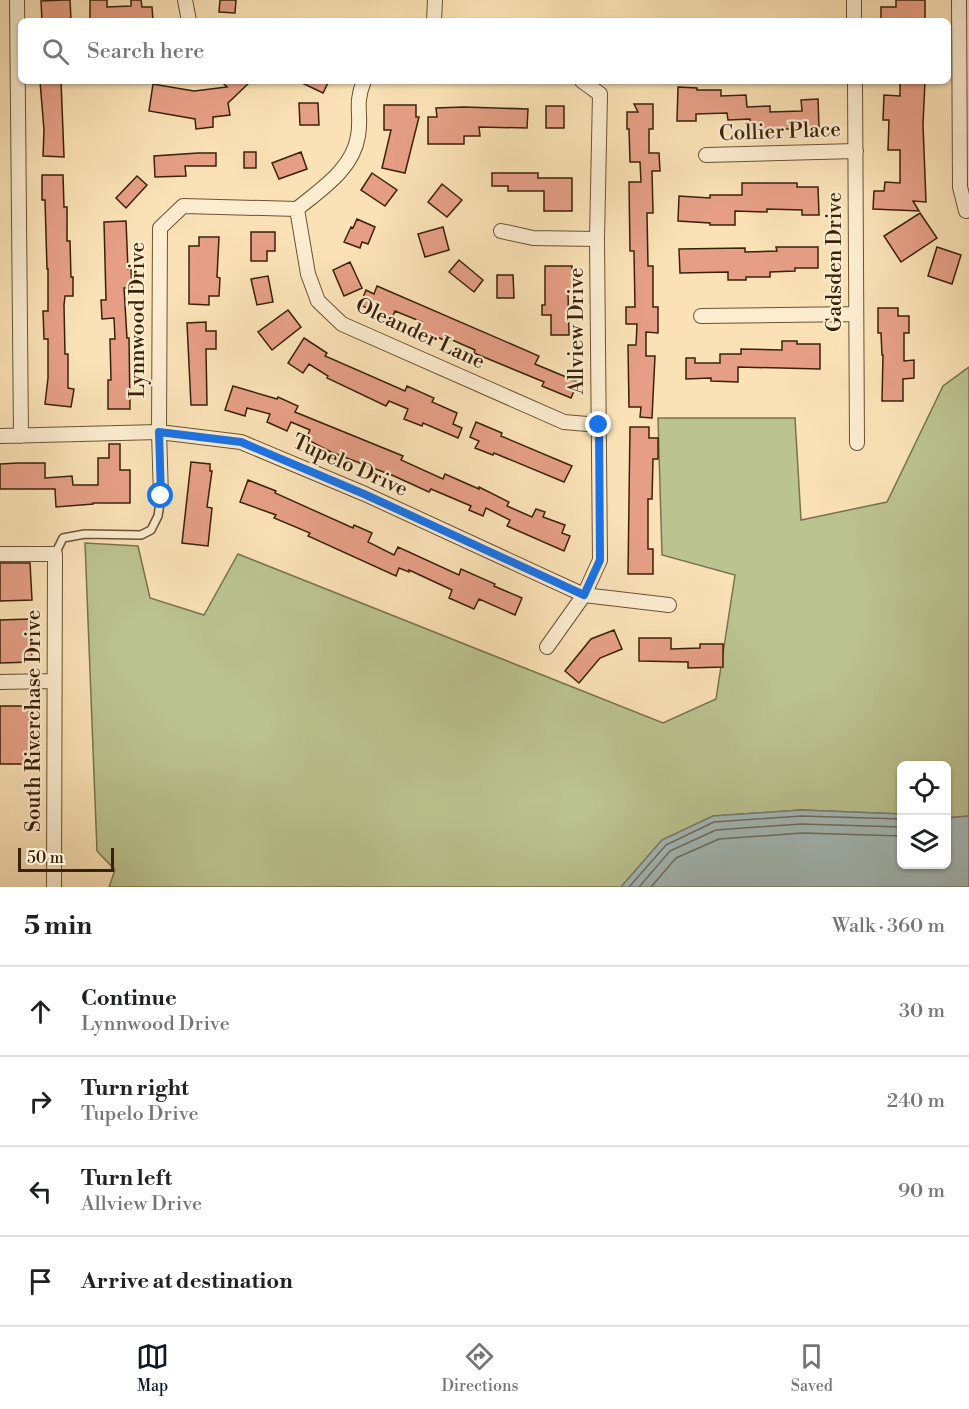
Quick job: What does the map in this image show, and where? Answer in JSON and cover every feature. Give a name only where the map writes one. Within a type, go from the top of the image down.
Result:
[{"type":"street","points":[[17,0],[21,436]]},
{"type":"street","points":[[185,0],[188,18]]},
{"type":"street","points":[[434,18],[435,0]]},
{"type":"street","points":[[854,0],[854,18]]},
{"type":"street","points":[[960,0],[964,22],[960,186],[966,211]]},
{"type":"street","points":[[297,209],[346,167],[358,136],[358,94],[363,84]]},
{"type":"street","name":"Allview Drive","points":[[547,647],[584,595],[600,560],[597,239],[600,94],[586,84]]},
{"type":"street","name":"Gadsden Drive","points":[[855,84],[857,443]]},
{"type":"street","name":"Collier Place","points":[[706,155],[856,151]]},
{"type":"street","name":"Lynnwood Drive","points":[[161,496],[160,228],[183,206],[297,209]]},
{"type":"street","name":"Oleander Lane","points":[[297,209],[308,274],[318,301],[342,324],[564,422],[599,425]]},
{"type":"street","points":[[501,231],[533,238],[597,239]]},
{"type":"street","points":[[701,316],[856,314]]},
{"type":"street","name":"Tupelo Drive","points":[[0,436],[159,432],[241,442],[364,494],[584,595],[669,605]]},
{"type":"street","points":[[0,554],[55,554]]},
{"type":"street","name":"South Riverchase Drive","points":[[54,887],[55,554]]},
{"type":"street","points":[[0,682],[54,681]]},
{"type":"lane","points":[[55,554],[63,538],[85,534],[141,535],[151,530],[158,516],[161,496]]},
{"type":"green space","points":[[969,367],[969,816],[951,818],[951,761],[897,761],[897,814],[801,810],[713,816],[662,840],[621,887],[109,887],[115,870],[97,851],[85,543],[138,546],[150,598],[204,615],[238,554],[663,723],[716,699],[735,575],[662,555],[658,418],[795,418],[801,520],[887,502],[943,386]]},
{"type":"water","points":[[801,810],[897,814],[897,869],[951,869],[951,818],[969,816],[969,887],[621,887],[662,840],[713,816]]},
{"type":"building","points":[[70,0],[71,18],[42,18],[41,1]]},
{"type":"building","points":[[90,0],[107,0],[107,7],[131,6],[131,0],[141,0],[142,7],[152,7],[153,18],[90,18]]},
{"type":"building","points":[[220,0],[236,0],[235,13],[219,12]]},
{"type":"building","points":[[896,0],[925,0],[925,18],[881,18],[881,7],[896,7]]},
{"type":"building","points":[[40,84],[61,84],[64,157],[43,156],[44,130]]},
{"type":"building","points":[[153,84],[194,91],[227,87],[224,84],[248,84],[228,103],[230,115],[213,117],[213,127],[196,129],[195,119],[149,111]]},
{"type":"building","points":[[304,84],[328,84],[323,93]]},
{"type":"building","points":[[900,84],[925,84],[923,125],[926,202],[913,201],[919,211],[873,209],[874,191],[884,191],[885,182],[900,183],[900,150],[888,150],[889,120],[883,120],[884,95],[900,96]]},
{"type":"building","points":[[678,87],[721,90],[721,96],[746,95],[747,107],[770,106],[770,112],[802,111],[801,100],[818,99],[819,128],[751,130],[750,119],[728,120],[727,113],[696,114],[696,121],[677,121]]},
{"type":"building","points":[[299,103],[318,103],[319,125],[300,125]]},
{"type":"building","points":[[634,104],[653,104],[653,129],[649,129],[649,153],[659,153],[660,171],[652,171],[653,213],[647,213],[648,266],[653,266],[653,307],[658,307],[658,333],[646,332],[646,356],[655,356],[652,418],[640,417],[641,407],[629,407],[628,345],[636,345],[637,324],[626,324],[626,307],[635,307],[634,251],[630,251],[629,182],[641,182],[640,162],[630,162],[629,129],[627,129],[627,112],[638,112]]},
{"type":"building","points":[[384,105],[416,105],[416,117],[419,117],[405,173],[382,168],[391,130],[384,130]]},
{"type":"building","points":[[546,106],[564,106],[564,128],[546,128]]},
{"type":"building","points":[[436,108],[528,109],[527,128],[479,127],[480,136],[464,136],[464,144],[428,144],[428,117],[437,117]]},
{"type":"building","points":[[244,152],[256,152],[256,168],[244,168]]},
{"type":"building","points":[[301,152],[307,169],[279,179],[272,163]]},
{"type":"building","points":[[216,153],[216,166],[185,166],[186,176],[155,177],[154,156]]},
{"type":"building","points":[[372,173],[397,190],[385,206],[361,190]]},
{"type":"building","points":[[492,173],[538,173],[538,178],[572,178],[572,211],[544,211],[544,191],[508,191],[508,186],[492,186]]},
{"type":"building","points":[[42,175],[63,175],[64,207],[67,207],[67,241],[70,241],[73,296],[65,296],[64,305],[68,388],[74,389],[71,407],[45,404],[48,339],[44,339],[43,311],[48,311],[48,269]]},
{"type":"building","points":[[137,176],[147,185],[126,208],[116,198]]},
{"type":"building","points":[[742,183],[797,183],[797,187],[818,187],[819,215],[802,215],[802,210],[767,209],[767,212],[735,211],[735,225],[678,221],[679,196],[710,198],[710,195],[742,195]]},
{"type":"building","points":[[442,184],[462,200],[447,217],[428,202]]},
{"type":"building","points":[[920,213],[937,238],[901,262],[884,236]]},
{"type":"building","points":[[357,219],[375,227],[368,244],[362,242],[360,248],[344,242]]},
{"type":"building","points":[[126,221],[128,269],[131,269],[132,288],[124,288],[127,338],[129,338],[130,409],[108,409],[108,380],[111,380],[110,339],[115,339],[114,318],[102,319],[101,300],[106,300],[104,222]]},
{"type":"building","points":[[443,227],[449,250],[425,257],[418,234]]},
{"type":"building","points":[[251,232],[275,232],[275,251],[267,251],[267,261],[251,261]]},
{"type":"building","points":[[199,237],[219,237],[217,277],[220,278],[219,296],[209,296],[209,305],[189,304],[189,246],[199,246]]},
{"type":"building","points":[[776,247],[818,247],[818,268],[795,268],[795,271],[770,272],[770,277],[746,277],[746,280],[728,280],[728,272],[680,273],[679,249],[745,248],[745,252],[777,251]]},
{"type":"building","points":[[937,247],[961,255],[952,284],[928,276]]},
{"type":"building","points":[[459,260],[483,280],[474,292],[449,272]]},
{"type":"building","points":[[350,262],[362,288],[344,296],[333,270]]},
{"type":"building","points":[[545,266],[572,266],[572,292],[568,292],[569,335],[551,335],[551,315],[542,315],[542,305],[545,305]]},
{"type":"building","points":[[497,275],[513,275],[514,298],[497,298]]},
{"type":"building","points":[[268,276],[273,302],[257,305],[251,279]]},
{"type":"building","points":[[377,286],[539,356],[535,364],[578,382],[571,398],[542,386],[544,382],[474,353],[475,350],[450,339],[449,342],[419,330],[422,322],[395,311],[392,318],[360,305],[366,290],[374,294]]},
{"type":"building","points":[[878,308],[898,308],[898,316],[909,316],[909,333],[904,333],[904,361],[914,360],[914,378],[903,379],[903,401],[882,401],[883,355],[881,333],[878,333]]},
{"type":"building","points":[[288,310],[301,327],[272,350],[258,332]]},
{"type":"building","points":[[206,322],[206,331],[216,331],[216,349],[206,349],[207,405],[191,405],[187,323]]},
{"type":"building","points":[[304,338],[327,353],[325,356],[405,391],[407,386],[434,398],[432,402],[457,413],[453,424],[462,428],[458,438],[423,423],[422,426],[404,419],[408,409],[389,401],[386,406],[327,378],[328,376],[309,364],[303,373],[288,363]]},
{"type":"building","points":[[782,341],[797,341],[797,344],[820,344],[820,369],[738,367],[738,382],[711,381],[711,378],[686,379],[686,358],[695,358],[695,363],[720,363],[720,354],[741,354],[741,349],[782,350]]},
{"type":"building","points":[[233,386],[277,399],[278,397],[298,406],[295,412],[403,456],[401,460],[443,479],[445,474],[479,489],[479,487],[509,502],[507,506],[532,517],[536,509],[545,512],[543,517],[565,525],[562,533],[570,536],[564,551],[507,526],[510,520],[486,508],[483,516],[469,510],[471,506],[431,489],[429,492],[331,452],[306,439],[310,430],[291,422],[287,431],[267,422],[270,414],[247,408],[245,416],[225,410]]},
{"type":"building","points":[[476,422],[502,433],[501,436],[572,466],[564,482],[494,453],[493,455],[475,448],[479,441],[470,437]]},
{"type":"building","points":[[630,427],[649,427],[649,438],[658,438],[658,459],[653,459],[652,499],[648,499],[648,549],[653,549],[653,574],[628,574]]},
{"type":"building","points":[[109,444],[120,444],[120,470],[130,470],[130,503],[93,503],[56,507],[55,489],[0,489],[0,464],[18,463],[45,463],[45,478],[72,476],[73,485],[98,485],[98,458],[109,458]]},
{"type":"building","points":[[191,462],[210,464],[210,471],[212,471],[207,507],[212,508],[208,546],[182,543]]},
{"type":"building","points":[[248,480],[353,528],[354,525],[372,533],[368,542],[394,555],[398,547],[459,575],[461,569],[495,584],[494,586],[522,598],[515,615],[479,599],[474,609],[449,598],[452,590],[409,570],[409,572],[399,568],[396,576],[308,536],[310,533],[274,518],[276,515],[240,502]]},
{"type":"building","points":[[0,563],[30,563],[32,600],[0,601]]},
{"type":"building","points":[[30,619],[32,662],[0,663],[0,620]]},
{"type":"building","points":[[614,630],[622,649],[600,658],[579,683],[565,671],[591,639]]},
{"type":"building","points":[[639,638],[671,638],[671,649],[700,648],[700,644],[723,644],[723,667],[688,668],[688,662],[639,661]]},
{"type":"building","points":[[0,706],[39,706],[38,764],[0,764]]},
{"type":"route","points":[[161,496],[159,432],[241,442],[364,494],[584,595],[600,560],[599,425]]}]
